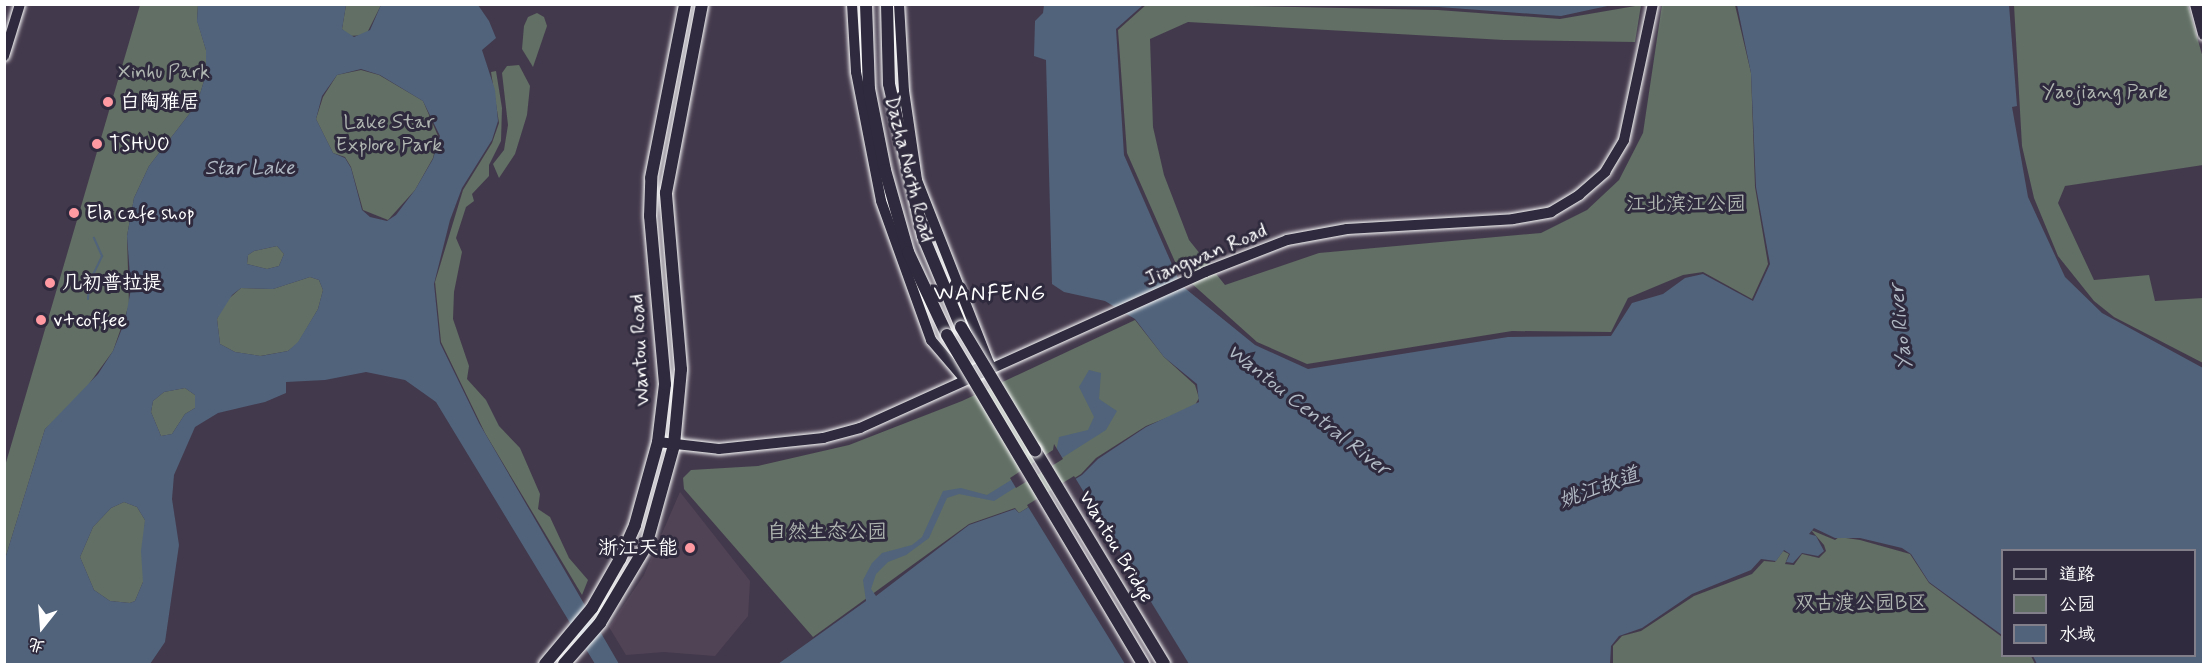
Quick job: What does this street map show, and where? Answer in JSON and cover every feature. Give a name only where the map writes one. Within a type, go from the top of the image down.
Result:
[{"type":"main road","name":"Wantou Road","points":[[545,664],[586,615],[635,525],[658,442],[665,384],[650,216],[651,178],[685,4]]},
{"type":"main road","name":"Wantou Road","points":[[564,664],[597,626],[646,546],[674,445],[681,369],[666,193],[702,4]]},
{"type":"main road","name":"Dazha North Road","points":[[866,4],[868,89],[885,170],[909,252],[947,335],[1017,459]]},
{"type":"main road","name":"Dazha North Road","points":[[887,4],[889,84],[920,225],[961,327],[1035,450]]},
{"type":"main road","points":[[2196,4],[2204,34]]},
{"type":"main road","name":"Wantou Bridge","points":[[1035,450],[1164,664]]},
{"type":"main road","name":"Wantou Bridge","points":[[1017,459],[1143,664]]},
{"type":"street","points":[[4,57],[20,4]]},
{"type":"street","points":[[852,4],[856,72],[881,201],[931,340],[962,376],[988,363],[917,180],[904,91],[898,4]]},
{"type":"street","name":"Jiangwan Road","points":[[658,442],[719,449],[773,444],[860,428],[1100,322],[1205,272],[1315,233],[1513,219],[1551,212],[1579,195],[1605,172],[1624,140],[1653,4]]},
{"type":"shaded area","name":"浙江天能","points":[[680,492],[750,581],[748,616],[715,656],[664,652],[626,655],[609,627],[644,575]]},
{"type":"green space","name":"江北滨江公园","points":[[1147,4],[1438,10],[1560,19],[1641,5],[1635,42],[1504,40],[1188,22],[1150,39],[1153,127],[1164,175],[1189,240],[1225,285],[1319,253],[1541,233],[1587,210],[1619,180],[1643,133],[1662,5],[1735,5],[1751,73],[1755,187],[1768,264],[1752,299],[1703,272],[1683,275],[1628,298],[1611,332],[1512,331],[1307,364],[1257,342],[1180,273],[1127,153],[1118,30]]},
{"type":"green space","name":"Xinhu Park","points":[[140,5],[198,5],[197,20],[206,50],[206,74],[197,104],[149,166],[134,198],[127,236],[129,305],[113,351],[78,399],[45,429],[5,559],[5,466]]},
{"type":"green space","points":[[346,5],[381,5],[366,35],[349,36],[342,29]]},
{"type":"green space","name":"Yaojiang Park","points":[[2014,5],[2188,5],[2203,58],[2203,165],[2065,186],[2058,203],[2094,280],[2149,275],[2155,301],[2203,298],[2203,363],[2114,317],[2094,301],[2058,256],[2034,198],[2022,146]]},
{"type":"green space","points":[[537,13],[544,17],[547,26],[533,67],[522,49],[524,26],[528,17]]},
{"type":"green space","points":[[519,65],[530,86],[527,115],[515,154],[499,178],[493,164],[504,150],[508,125],[502,73],[507,66]]},
{"type":"green space","name":"Lake Star Explore Park","points":[[361,70],[379,75],[423,101],[438,136],[433,158],[415,190],[388,220],[363,210],[351,167],[345,157],[333,153],[316,119],[323,97],[337,75]]},
{"type":"green space","points":[[496,71],[502,108],[501,141],[489,165],[489,176],[472,194],[474,201],[466,207],[456,238],[462,252],[454,292],[453,319],[469,366],[467,379],[486,400],[499,426],[520,448],[540,494],[538,509],[550,517],[569,558],[588,580],[582,595],[485,433],[441,342],[435,282],[463,190],[492,143],[499,123],[491,72]]},
{"type":"green space","points":[[277,246],[284,254],[279,266],[267,269],[247,264],[248,255],[254,251]]},
{"type":"green space","points":[[310,277],[319,280],[323,290],[318,309],[298,343],[288,351],[260,356],[235,352],[220,344],[217,319],[225,302],[241,288],[273,289]]},
{"type":"green space","name":"自然生态公园","points":[[1135,320],[1164,357],[1195,385],[1199,398],[1194,407],[1146,426],[1096,458],[1081,474],[1019,513],[1015,508],[969,524],[813,637],[684,489],[683,478],[691,470],[758,466],[849,445],[962,401]]},
{"type":"green space","points":[[185,388],[195,395],[195,408],[185,414],[172,434],[161,436],[151,412],[153,401],[164,392]]},
{"type":"green space","points":[[124,502],[137,507],[145,520],[143,582],[135,601],[130,603],[110,601],[94,590],[80,557],[93,527],[111,508]]},
{"type":"green space","name":"双古渡公园B区","points":[[1811,530],[1835,540],[1839,537],[1860,540],[1910,554],[1929,583],[2001,636],[2001,657],[2032,657],[2035,664],[1613,664],[1613,646],[1622,636],[1641,631],[1694,596],[1752,574],[1764,561],[1775,562],[1783,551],[1789,554],[1785,564],[1794,565],[1802,554],[1819,558],[1826,551],[1824,545]]},
{"type":"water","name":"Star Lake","points":[[198,5],[346,5],[342,29],[354,37],[370,30],[381,5],[478,5],[489,21],[496,38],[482,50],[495,90],[498,121],[492,140],[462,188],[450,220],[434,284],[440,343],[479,423],[619,664],[595,664],[436,402],[405,380],[366,372],[325,380],[286,382],[286,393],[265,402],[218,413],[195,427],[174,475],[172,499],[179,545],[165,642],[150,664],[5,664],[5,559],[45,429],[98,374],[113,351],[125,321],[131,289],[127,236],[134,198],[149,166],[197,104],[206,74],[206,50],[197,21]],"holes":[[[361,69],[380,75],[423,101],[440,136],[433,159],[415,190],[396,215],[387,221],[370,217],[362,210],[351,168],[345,158],[333,153],[316,119],[322,96],[337,75]],[[277,246],[284,254],[279,266],[267,269],[247,264],[248,255],[254,251]],[[310,277],[319,280],[323,290],[318,309],[298,342],[288,351],[261,356],[235,352],[220,344],[217,319],[232,295],[241,288],[273,289]],[[185,388],[195,395],[195,408],[185,414],[172,434],[161,436],[151,412],[153,401],[164,392]],[[124,502],[137,507],[145,520],[141,551],[143,582],[135,601],[130,603],[110,601],[94,590],[80,557],[93,527],[111,508]]]},
{"type":"water","points":[[1044,5],[1143,5],[1116,29],[1124,155],[1181,285],[1255,345],[1308,369],[1508,337],[1611,336],[1632,303],[1663,294],[1685,278],[1703,274],[1753,301],[1770,264],[1756,187],[1751,73],[1737,5],[2009,5],[2017,106],[2012,107],[2028,197],[2065,277],[2102,313],[2203,368],[2203,664],[2037,664],[2034,657],[2196,657],[2196,549],[2001,549],[2001,634],[1929,582],[1911,554],[1902,548],[1860,538],[1835,538],[1814,528],[1809,534],[1816,536],[1824,551],[1818,556],[1802,553],[1793,563],[1786,562],[1790,554],[1784,550],[1776,561],[1761,559],[1751,570],[1692,594],[1642,628],[1619,636],[1611,646],[1610,664],[778,664],[866,601],[863,580],[872,563],[882,553],[912,545],[922,537],[943,491],[961,488],[987,495],[1056,452],[1059,437],[1088,430],[1094,417],[1079,387],[1089,370],[1101,373],[1099,399],[1117,411],[1106,430],[994,501],[959,494],[947,498],[929,538],[906,555],[888,562],[876,574],[871,589],[876,596],[969,525],[1015,509],[1019,513],[1082,475],[1098,459],[1146,427],[1199,402],[1197,384],[1164,357],[1135,319],[1105,301],[1064,292],[1052,284],[1046,60],[1034,56],[1035,21],[1043,13]]},
{"type":"water","points":[[1300,5],[1612,5],[1561,16],[1439,7]]},
{"type":"pier","points":[[1054,444],[1063,459],[1016,488],[1010,478],[1053,450]]},
{"type":"pier","points":[[1074,476],[1189,664],[1125,664],[1027,505]]},
{"type":"waterway","points":[[88,299],[89,283],[102,256],[94,238]]},
{"type":"place","name":"白陶雅居","points":[[108,102]]},
{"type":"place","name":"TSHUO","points":[[97,144]]},
{"type":"place","name":"Ela cafe shop","points":[[74,213]]},
{"type":"place","name":"几初普拉提","points":[[50,283]]},
{"type":"place","name":"v+coffee","points":[[41,320]]},
{"type":"place","name":"浙江天能","points":[[690,548]]},
{"type":"district","name":"WANFENG","points":[[990,295]]},
{"type":"water label","name":"Yao River","points":[[1901,327]]},
{"type":"water label","name":"Wantou Central River","points":[[1308,410]]},
{"type":"water label","name":"姚江故道","points":[[1599,488]]}]
